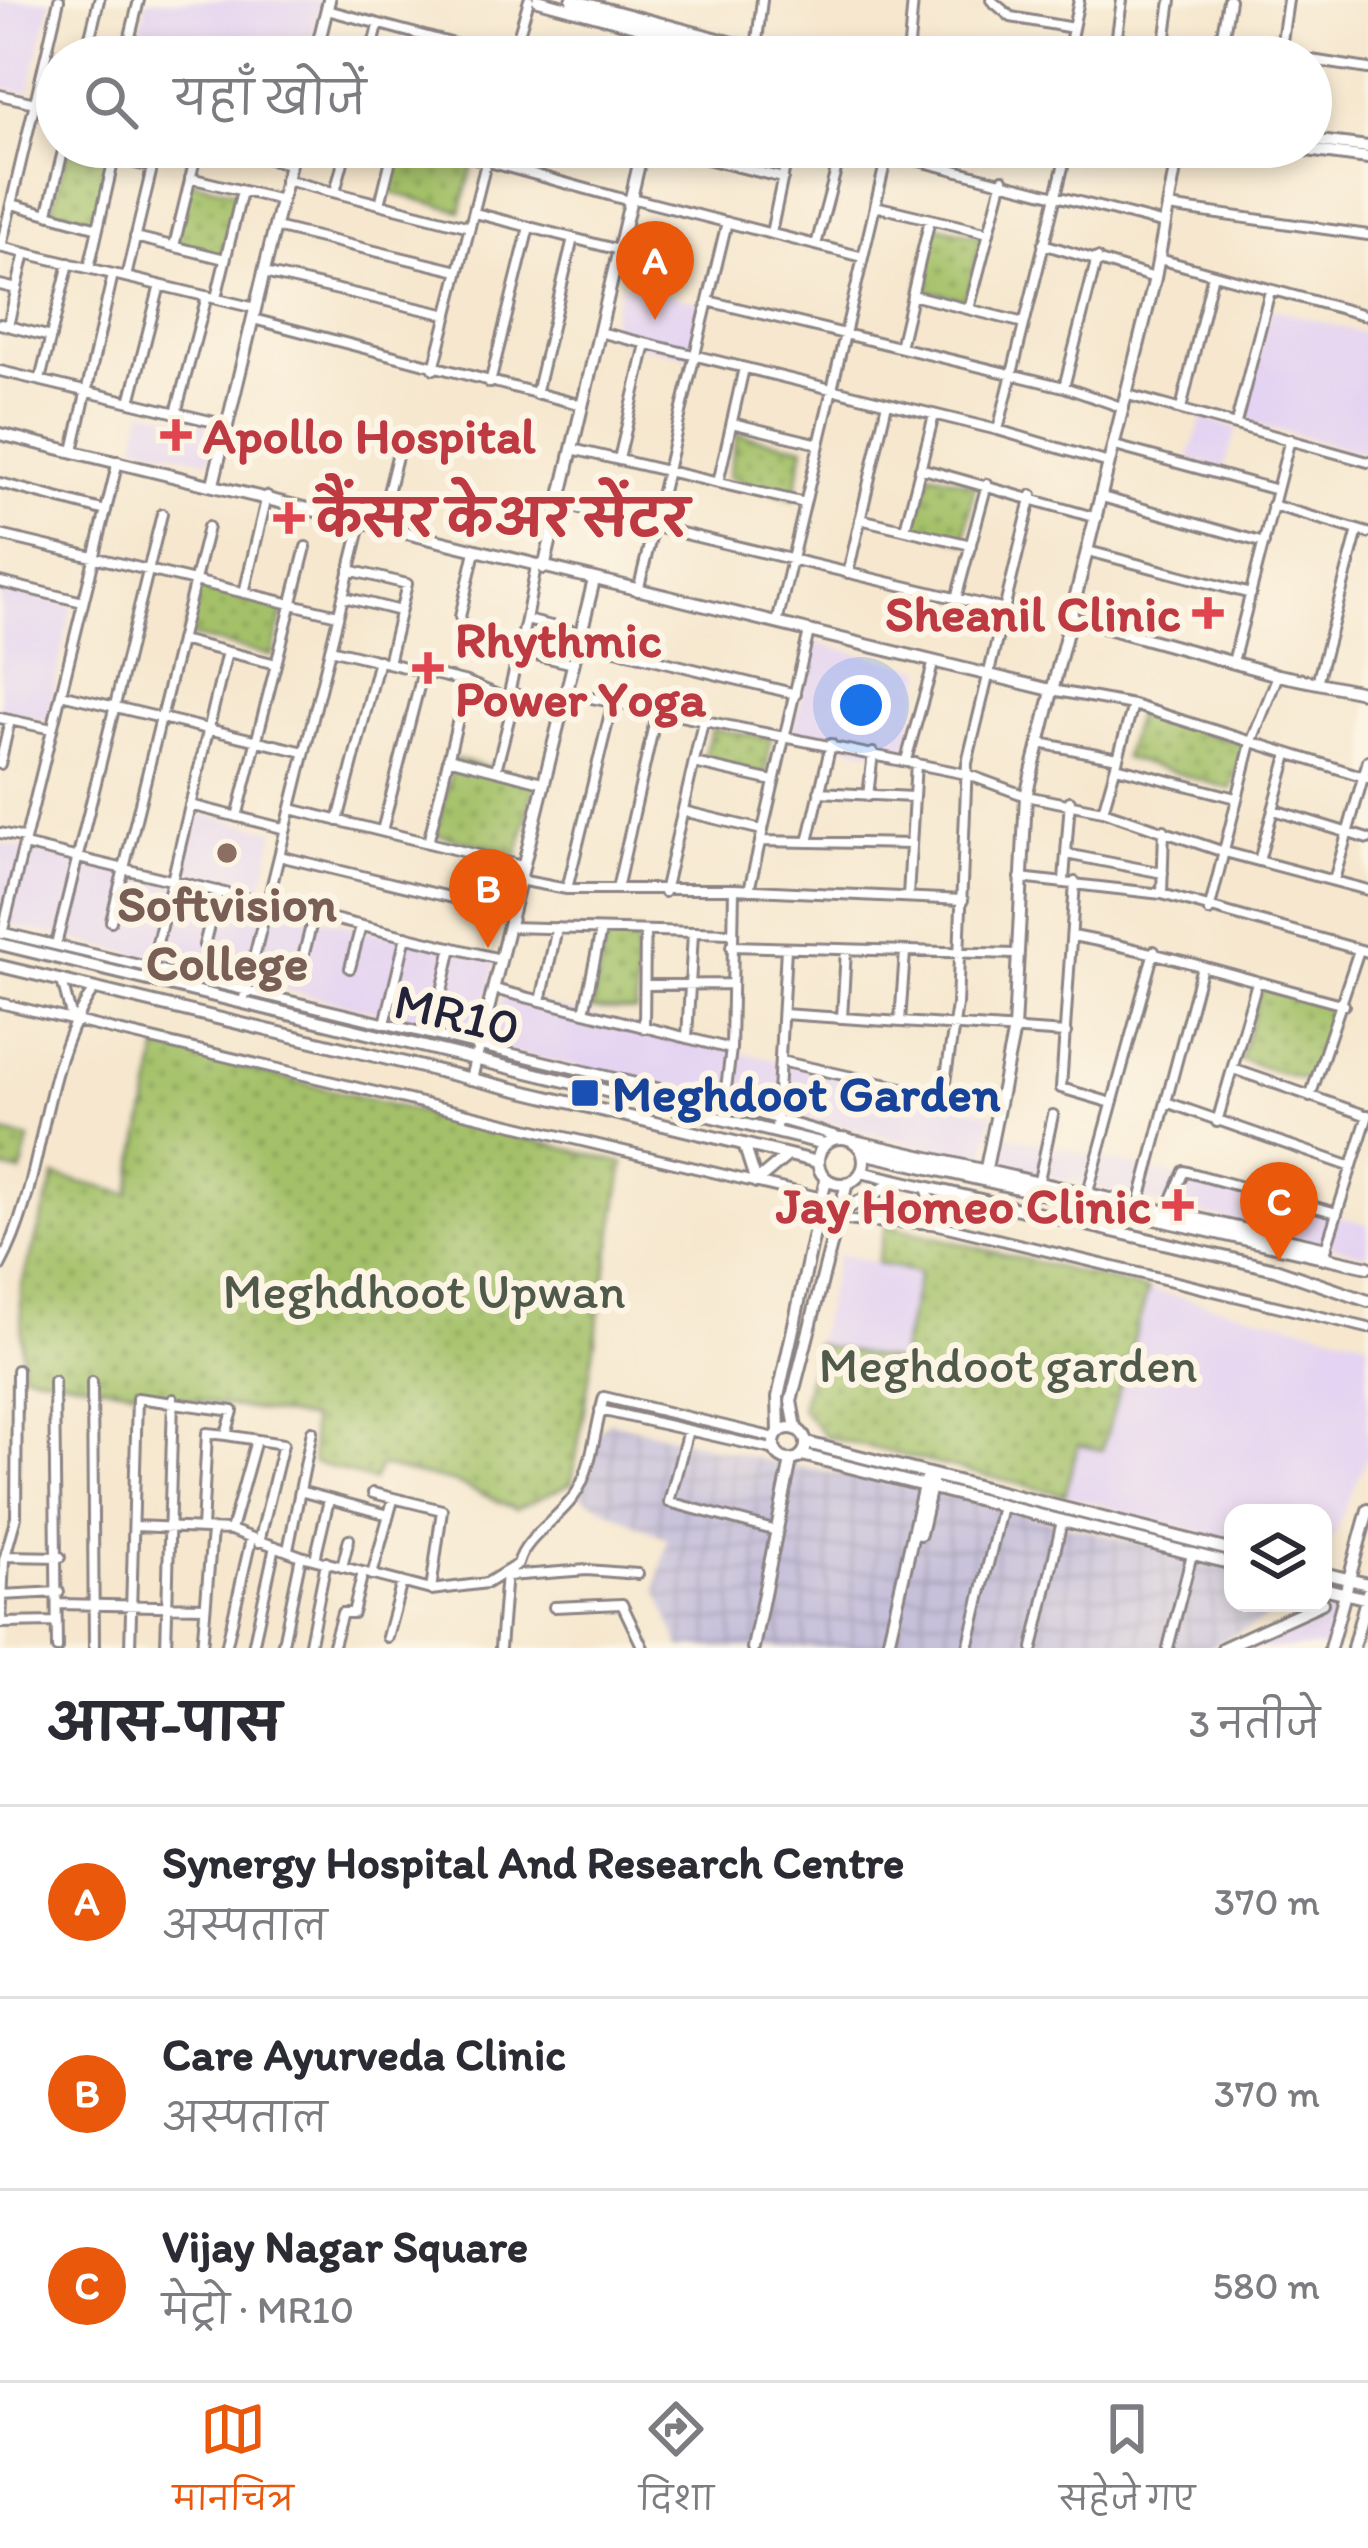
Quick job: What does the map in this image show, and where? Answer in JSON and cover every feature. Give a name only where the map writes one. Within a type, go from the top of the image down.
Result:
[{"type":"street","points":[[51,36],[59,0]]},
{"type":"street","points":[[91,36],[100,0]]},
{"type":"street","points":[[130,36],[139,0]]},
{"type":"street","points":[[519,36],[537,0],[664,36]]},
{"type":"street","points":[[572,0],[611,5],[703,36]]},
{"type":"street","points":[[756,36],[762,0]]},
{"type":"street","points":[[898,0],[913,2],[910,36]]},
{"type":"street","points":[[991,0],[1011,17],[1073,28]]},
{"type":"street","points":[[1071,36],[1078,0]]},
{"type":"street","points":[[1117,36],[1122,0]]},
{"type":"street","points":[[1166,36],[1171,0]]},
{"type":"street","points":[[1223,36],[1229,0]]},
{"type":"street","points":[[1283,36],[1288,0]]},
{"type":"street","points":[[320,36],[328,5],[418,36]]},
{"type":"street","points":[[375,36],[378,26]]},
{"type":"street","points":[[1332,63],[1368,69]]},
{"type":"street","points":[[0,95],[36,103],[0,247],[212,297],[434,369],[582,406]]},
{"type":"street","points":[[1332,143],[1368,147]]},
{"type":"street","points":[[1332,153],[1368,158]]},
{"type":"street","points":[[48,212],[59,168]]},
{"type":"street","points":[[89,268],[112,168]]},
{"type":"street","points":[[126,277],[152,168]]},
{"type":"street","points":[[174,246],[193,168]]},
{"type":"street","points":[[213,484],[289,168]]},
{"type":"street","points":[[335,192],[341,168]]},
{"type":"street","points":[[380,204],[389,168]]},
{"type":"street","points":[[434,369],[485,168]]},
{"type":"street","points":[[516,168],[863,257]]},
{"type":"street","points":[[496,770],[518,651],[559,504],[638,168]]},
{"type":"street","points":[[740,168],[782,178]]},
{"type":"street","points":[[771,233],[784,168]]},
{"type":"street","points":[[816,245],[836,168]]},
{"type":"street","points":[[777,623],[884,168]]},
{"type":"street","points":[[959,168],[1165,224]]},
{"type":"street","points":[[998,430],[1062,168]]},
{"type":"street","points":[[986,1168],[1015,1029],[1018,878],[1026,796],[1156,278],[1176,168]]},
{"type":"street","points":[[190,178],[281,200]]},
{"type":"street","points":[[969,309],[1003,179]]},
{"type":"street","points":[[286,180],[470,227]]},
{"type":"street","points":[[176,413],[242,191]]},
{"type":"street","points":[[12,204],[98,228]]},
{"type":"street","points":[[875,206],[989,233]]},
{"type":"street","points":[[1168,207],[1368,235]]},
{"type":"street","points":[[475,214],[619,250]]},
{"type":"street","points":[[900,347],[930,219]]},
{"type":"street","points":[[638,591],[727,222]]},
{"type":"street","points":[[274,227],[458,271]]},
{"type":"street","points":[[490,383],[529,227]]},
{"type":"street","points":[[135,237],[225,259]]},
{"type":"street","points":[[536,394],[573,238]]},
{"type":"street","points":[[1043,244],[1156,278]]},
{"type":"street","points":[[26,253],[4,326],[51,337]]},
{"type":"street","points":[[1064,387],[1097,258]]},
{"type":"street","points":[[1159,259],[1368,316]]},
{"type":"street","points":[[40,380],[69,263]]},
{"type":"street","points":[[264,273],[448,315]]},
{"type":"street","points":[[74,451],[113,274]]},
{"type":"street","points":[[1181,409],[1214,274]]},
{"type":"street","points":[[0,285],[17,289]]},
{"type":"street","points":[[130,402],[160,285]]},
{"type":"street","points":[[1236,423],[1270,291]]},
{"type":"street","points":[[912,295],[1024,323]]},
{"type":"street","points":[[708,301],[1064,387],[1181,409],[1368,462]]},
{"type":"street","points":[[599,332],[998,430],[1111,464]]},
{"type":"street","points":[[619,460],[646,344]]},
{"type":"street","points":[[718,483],[744,368]]},
{"type":"street","points":[[0,371],[227,425]]},
{"type":"street","points":[[848,573],[887,403]]},
{"type":"street","points":[[905,530],[934,414]]},
{"type":"street","points":[[732,423],[819,444]]},
{"type":"street","points":[[0,434],[1051,690],[1133,705],[1365,777]]},
{"type":"street","points":[[1232,662],[1290,439]]},
{"type":"street","points":[[380,525],[401,440]]},
{"type":"street","points":[[1115,446],[1277,490]]},
{"type":"street","points":[[572,449],[805,503]]},
{"type":"street","points":[[118,461],[1,937],[56,945],[244,996],[385,1024],[478,1052],[724,1104],[777,1124],[1167,1210],[1368,1267]]},
{"type":"street","points":[[920,468],[1032,495],[1097,518]]},
{"type":"street","points":[[0,483],[106,511]]},
{"type":"street","points":[[956,599],[987,484]]},
{"type":"street","points":[[943,1095],[963,900],[966,774],[1032,495]]},
{"type":"street","points":[[244,593],[267,496]]},
{"type":"street","points":[[1102,497],[1264,543]]},
{"type":"street","points":[[559,504],[1005,610]]},
{"type":"street","points":[[1272,505],[1363,532],[1318,679]]},
{"type":"street","points":[[56,945],[162,514]]},
{"type":"street","points":[[244,996],[362,519]]},
{"type":"street","points":[[860,519],[970,545]]},
{"type":"street","points":[[111,921],[208,527]]},
{"type":"street","points":[[0,535],[338,615]]},
{"type":"street","points":[[237,817],[306,547]]},
{"type":"street","points":[[460,617],[475,551]]},
{"type":"street","points":[[1088,551],[1251,594]]},
{"type":"street","points":[[338,820],[406,584],[349,570]]},
{"type":"street","points":[[472,1079],[594,580]]},
{"type":"street","points":[[0,582],[83,602]]},
{"type":"street","points":[[344,597],[400,611]]},
{"type":"street","points":[[1071,618],[1278,674],[1368,693]]},
{"type":"street","points":[[526,620],[796,694]]},
{"type":"street","points":[[749,890],[809,631]]},
{"type":"street","points":[[180,640],[276,664]]},
{"type":"street","points":[[330,649],[467,682],[562,712]]},
{"type":"street","points":[[518,651],[574,664]]},
{"type":"street","points":[[151,968],[227,652]]},
{"type":"street","points":[[908,896],[911,762],[934,661]]},
{"type":"street","points":[[382,831],[423,671]]},
{"type":"street","points":[[1209,911],[1251,743],[1278,674]]},
{"type":"street","points":[[428,843],[467,682]]},
{"type":"street","points":[[567,693],[966,774],[1026,796],[1103,811],[1221,851],[1368,890]]},
{"type":"street","points":[[61,694],[305,752]]},
{"type":"street","points":[[567,889],[613,701]]},
{"type":"street","points":[[1103,811],[1133,705]]},
{"type":"street","points":[[617,889],[657,711]]},
{"type":"street","points":[[0,760],[5,719],[52,729]]},
{"type":"street","points":[[664,892],[703,722]]},
{"type":"street","points":[[1039,743],[1236,798]]},
{"type":"street","points":[[808,842],[831,744]]},
{"type":"street","points":[[868,796],[873,753]]},
{"type":"street","points":[[1258,860],[1288,755]]},
{"type":"street","points":[[448,758],[542,782]]},
{"type":"street","points":[[1334,880],[1368,760]]},
{"type":"street","points":[[694,763],[773,781]]},
{"type":"street","points":[[819,792],[912,797]]},
{"type":"street","points":[[1064,880],[1070,802]]},
{"type":"street","points":[[190,805],[286,829]]},
{"type":"street","points":[[291,808],[428,843],[567,889],[734,889],[963,900]]},
{"type":"street","points":[[1274,810],[1368,839]]},
{"type":"street","points":[[683,812],[761,835],[808,842],[911,844]]},
{"type":"street","points":[[1162,894],[1164,830]]},
{"type":"street","points":[[0,833],[77,858],[500,959]]},
{"type":"street","points":[[1066,854],[1163,873]]},
{"type":"street","points":[[279,856],[511,912]]},
{"type":"street","points":[[0,872],[16,876]]},
{"type":"street","points":[[1018,878],[1162,894],[1364,951],[1310,1096]]},
{"type":"street","points":[[1075,882],[1061,1088],[1112,1103]]},
{"type":"street","points":[[724,1104],[731,1049],[734,889]]},
{"type":"street","points":[[204,945],[218,891]]},
{"type":"street","points":[[300,969],[314,914]]},
{"type":"street","points":[[350,968],[361,926]]},
{"type":"street","points":[[508,927],[732,932]]},
{"type":"street","points":[[541,1001],[557,928]]},
{"type":"street","points":[[584,1012],[601,930]]},
{"type":"street","points":[[644,1028],[645,932]]},
{"type":"street","points":[[687,1039],[693,933]]},
{"type":"street","points":[[1072,936],[1154,951],[1201,970],[1343,1005]]},
{"type":"street","name":"MR10","points":[[1,937],[777,1124],[825,1144]]},
{"type":"street","points":[[385,1024],[406,937]]},
{"type":"street","points":[[731,946],[1015,954]]},
{"type":"street","points":[[440,1000],[452,947]]},
{"type":"street","points":[[777,1124],[786,948]]},
{"type":"street","points":[[842,1018],[846,950]]},
{"type":"street","points":[[900,1022],[905,951]]},
{"type":"street","points":[[1088,1192],[1154,951]]},
{"type":"street","name":"MR10","points":[[0,966],[818,1162]]},
{"type":"street","points":[[1139,1204],[1201,970]]},
{"type":"street","points":[[62,981],[72,1020]]},
{"type":"street","points":[[1217,1122],[1257,982]]},
{"type":"street","points":[[646,985],[730,985]]},
{"type":"street","points":[[0,1265],[27,1196],[72,1020],[94,988]]},
{"type":"street","points":[[493,989],[731,1049]]},
{"type":"street","points":[[0,1003],[825,1198]]},
{"type":"street","points":[[783,1014],[1066,1033]]},
{"type":"street","points":[[780,1061],[997,1109]]},
{"type":"street","points":[[1233,1069],[1368,1116],[1324,1253]]},
{"type":"street","points":[[1166,1102],[1352,1167]]},
{"type":"street","points":[[1039,1180],[1053,1115]]},
{"type":"street","points":[[776,1440],[778,1397],[825,1198],[826,1179],[818,1162],[825,1144],[840,1137]]},
{"type":"street","points":[[854,1141],[863,1153],[1324,1253]]},
{"type":"street","points":[[744,1144],[756,1182]]},
{"type":"street","points":[[753,1648],[800,1453],[791,1401],[836,1216],[847,1183],[861,1172],[863,1153]]},
{"type":"street","points":[[756,1182],[788,1155]]},
{"type":"street","points":[[1167,1210],[1184,1171],[1337,1213]]},
{"type":"street","points":[[861,1172],[1275,1269],[1368,1301]]},
{"type":"street","points":[[826,1179],[847,1183]]},
{"type":"street","points":[[836,1216],[900,1181]]},
{"type":"street","points":[[926,1188],[939,1225]]},
{"type":"street","points":[[939,1225],[968,1197]]},
{"type":"street","points":[[836,1216],[869,1226],[886,1218],[939,1225],[1368,1328]]},
{"type":"street","points":[[17,1370],[19,1467],[1,1581],[1,1622],[57,1622]]},
{"type":"street","points":[[54,1381],[60,1557],[57,1648]]},
{"type":"street","points":[[92,1382],[94,1648]]},
{"type":"street","points":[[500,1648],[507,1574],[581,1486],[604,1397],[776,1440],[800,1453],[1224,1549]]},
{"type":"street","points":[[130,1648],[136,1398],[173,1399],[233,1411],[226,1435]]},
{"type":"street","points":[[166,1648],[173,1399]]},
{"type":"street","points":[[601,1410],[688,1430],[776,1440],[796,1428]]},
{"type":"street","points":[[688,1430],[669,1502],[778,1532]]},
{"type":"street","points":[[288,1550],[312,1431]]},
{"type":"street","points":[[202,1648],[207,1432],[283,1444],[226,1648]]},
{"type":"street","points":[[231,1529],[256,1440]]},
{"type":"street","points":[[928,1483],[1224,1561]]},
{"type":"street","points":[[891,1648],[928,1483]]},
{"type":"street","points":[[303,1492],[389,1515]]},
{"type":"street","points":[[374,1493],[442,1510],[431,1590]]},
{"type":"street","points":[[333,1645],[342,1613],[353,1613],[393,1499]]},
{"type":"street","points":[[315,1559],[329,1500]]},
{"type":"street","points":[[968,1648],[1003,1506]]},
{"type":"street","points":[[1330,1648],[1368,1510]]},
{"type":"street","points":[[1033,1648],[1062,1520]]},
{"type":"street","points":[[134,1526],[231,1529],[301,1556],[431,1590],[487,1582],[507,1574],[586,1570],[638,1574]]},
{"type":"street","points":[[0,1533],[11,1534]]},
{"type":"street","points":[[342,1567],[349,1539]]},
{"type":"street","points":[[254,1647],[275,1546]]},
{"type":"street","points":[[1168,1648],[1192,1552]]},
{"type":"street","points":[[6,1556],[60,1557]]},
{"type":"street","points":[[282,1648],[301,1556]]},
{"type":"street","points":[[310,1643],[326,1562]]},
{"type":"street","points":[[1332,1575],[1349,1579],[1368,1593]]},
{"type":"street","points":[[387,1637],[402,1582]]},
{"type":"street","points":[[1332,1590],[1368,1593]]},
{"type":"street","points":[[1,1595],[59,1592]]},
{"type":"street","points":[[1332,1599],[1345,1593]]},
{"type":"street","points":[[1353,1648],[1368,1593]]},
{"type":"street","points":[[59,1604],[205,1607]]},
{"type":"street","points":[[554,1607],[622,1604],[643,1648]]},
{"type":"street","points":[[1223,1648],[1303,1612]]},
{"type":"street","points":[[1362,1613],[1368,1630]]},
{"type":"shaded area","points":[[0,0],[51,0],[42,36],[36,36],[28,94],[0,87]]},
{"type":"shaded area","points":[[147,0],[321,0],[312,36],[139,36]]},
{"type":"shaded area","points":[[621,283],[703,303],[689,357],[607,336]]},
{"type":"shaded area","points":[[1271,308],[1368,335],[1368,455],[1241,420]]},
{"type":"shaded area","name":"Apollo Hospital","points":[[143,409],[216,426],[209,461],[136,443]]},
{"type":"shaded area","points":[[1202,418],[1237,429],[1224,468],[1188,459]]},
{"type":"shaded area","points":[[0,588],[72,606],[48,717],[42,720],[0,711]]},
{"type":"shaded area","points":[[815,643],[925,669],[904,758],[792,734]]},
{"type":"shaded area","name":"Softvision College","points":[[194,812],[275,831],[260,895],[179,875]]},
{"type":"shaded area","points":[[0,843],[496,960],[479,1036],[0,922]]},
{"type":"shaded area","points":[[503,994],[993,1114],[984,1162],[695,1090],[494,1049],[489,1008],[499,1010]]},
{"type":"shaded area","points":[[1002,1134],[1368,1224],[1368,1255],[996,1163]]},
{"type":"shaded area","points":[[838,1254],[920,1272],[899,1363],[816,1344]]},
{"type":"shaded area","points":[[1148,1290],[1368,1341],[1368,1454],[1332,1539],[1332,1504],[1224,1504],[1224,1540],[1065,1495],[1078,1445],[1102,1449]]},
{"type":"shaded area","points":[[609,1421],[759,1459],[939,1493],[1224,1565],[1224,1612],[1280,1612],[1207,1648],[681,1648],[656,1588],[668,1540],[578,1495],[596,1434]]},
{"type":"shaded area","points":[[1342,1602],[1326,1648],[1248,1648],[1322,1612],[1332,1612],[1332,1607]]},
{"type":"green space","points":[[63,168],[109,168],[96,221],[52,210]]},
{"type":"green space","points":[[394,168],[472,168],[461,211],[388,192]]},
{"type":"green space","points":[[186,180],[237,192],[222,258],[174,242]]},
{"type":"green space","points":[[933,225],[982,236],[967,300],[919,289]]},
{"type":"green space","points":[[737,434],[804,447],[794,499],[728,477]]},
{"type":"green space","points":[[931,473],[975,484],[964,542],[915,526]]},
{"type":"green space","points":[[197,587],[284,609],[272,656],[185,635]]},
{"type":"green space","points":[[1136,714],[1244,744],[1231,789],[1124,758]]},
{"type":"green space","points":[[712,729],[771,738],[766,774],[702,762]]},
{"type":"green space","points":[[455,759],[536,780],[518,855],[435,834]]},
{"type":"green space","points":[[637,933],[636,1011],[591,1009],[607,935]]},
{"type":"green space","points":[[1261,987],[1336,1005],[1311,1082],[1240,1060]]},
{"type":"green space","name":"Meghdhoot Upwan","points":[[159,1047],[624,1163],[572,1483],[516,1509],[456,1483],[380,1466],[373,1481],[313,1462],[311,1419],[22,1372],[21,1288],[55,1176],[129,1194]]},
{"type":"green space","points":[[0,1132],[29,1139],[21,1173],[0,1168]]},
{"type":"green space","name":"Meghdoot garden","points":[[886,1225],[1148,1290],[1102,1450],[1078,1445],[1065,1495],[827,1437],[801,1409],[816,1344],[899,1362],[919,1273],[877,1263]]},
{"type":"place","name":"Synergy Hospital And Research Centre","points":[[655,320]]},
{"type":"place","name":"Apollo Hospital","points":[[176,435]]},
{"type":"place","name":"कैंसर केअर सेंटर","points":[[289,518]]},
{"type":"place","name":"Sheanil Clinic","points":[[1208,613]]},
{"type":"place","name":"Rhythmic Power Yoga","points":[[428,668]]},
{"type":"place","name":"Softvision College","points":[[227,853]]},
{"type":"place","name":"Care Ayurveda Clinic","points":[[488,948]]},
{"type":"place","name":"Meghdoot Garden","points":[[585,1093]]},
{"type":"place","name":"Jay Homeo Clinic","points":[[1178,1205]]},
{"type":"place","name":"Vijay Nagar Square","points":[[1279,1261]]}]
